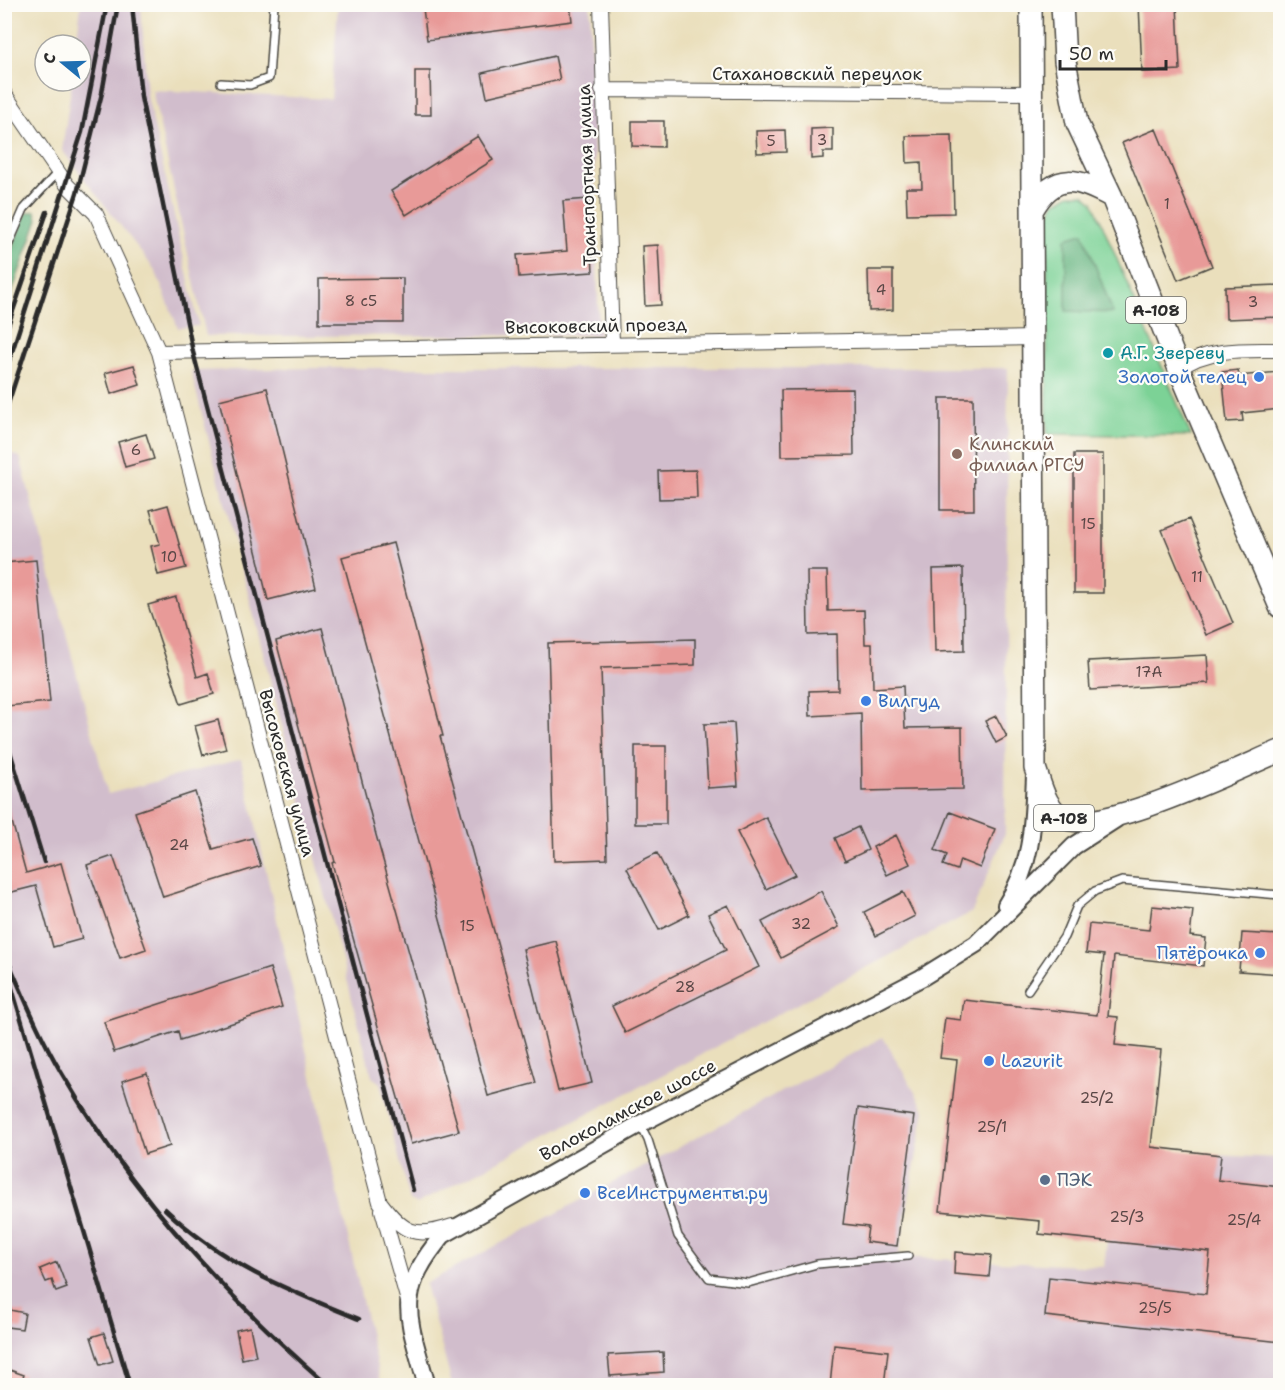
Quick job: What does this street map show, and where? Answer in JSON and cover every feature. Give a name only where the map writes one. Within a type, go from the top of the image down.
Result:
[{"type":"highway","name":"А-108","points":[[1031,4],[1035,768],[1046,800],[1064,818],[1087,822],[1122,816],[1281,751]]},
{"type":"highway","name":"А-108","points":[[1062,4],[1065,61],[1077,123],[1112,197],[1179,369],[1281,607]]},
{"type":"highway","points":[[1033,209],[1048,188],[1073,180],[1112,197]]},
{"type":"street","name":"Транспортная улица","points":[[601,4],[612,343]]},
{"type":"street","name":"Стахановский переулок","points":[[602,90],[1033,93]]},
{"type":"street","name":"Высоковская улица","points":[[4,93],[67,185],[96,214],[159,352],[380,1203],[408,1301]]},
{"type":"street","name":"Высоковский проезд","points":[[159,352],[1033,338]]},
{"type":"street","points":[[1179,369],[1192,358],[1216,353],[1281,350]]},
{"type":"street","name":"Волоколамское шоссе","points":[[976,944],[1004,908],[1025,870],[1029,852],[1035,768]]},
{"type":"street","name":"Волоколамское шоссе","points":[[427,1386],[412,1333],[408,1301],[413,1278],[422,1260],[443,1235],[462,1222],[640,1124],[921,978],[976,944],[1074,846],[1122,816]]},
{"type":"street","name":"Высоковская улица","points":[[380,1203],[398,1225],[411,1232],[430,1233],[462,1222]]},
{"type":"lane","points":[[221,82],[250,85],[269,78],[274,4]]},
{"type":"lane","points":[[4,255],[24,209],[58,172]]},
{"type":"lane","points":[[1028,990],[1064,937],[1077,906],[1095,891],[1122,880],[1281,895]]},
{"type":"lane","points":[[640,1124],[648,1140],[678,1236],[709,1278],[748,1283],[817,1264],[908,1256]]},
{"type":"shaded area","points":[[81,5],[141,5],[147,95],[199,326],[178,328],[155,270],[62,150],[70,93],[93,93],[93,33],[78,33]]},
{"type":"shaded area","points":[[338,5],[590,5],[599,335],[206,336],[152,90],[331,99]]},
{"type":"shaded area","points":[[310,368],[1008,368],[1005,834],[972,912],[417,1204],[410,1201],[380,1083],[372,1077],[191,371]]},
{"type":"shaded area","points":[[5,451],[20,457],[108,794],[241,759],[381,1385],[5,1386]]},
{"type":"shaded area","points":[[883,1037],[925,1110],[898,1257],[1104,1267],[1117,1151],[1280,1158],[1280,1385],[452,1385],[425,1284]]},
{"type":"green space","points":[[1070,194],[1084,194],[1093,202],[1191,436],[1047,434],[1047,219],[1055,203]]},
{"type":"green space","points":[[35,211],[38,219],[5,312],[5,267],[26,213]]},
{"type":"green space","points":[[1083,233],[1113,313],[1066,311],[1066,238]]},
{"type":"building","points":[[447,4],[570,4],[572,21],[427,40],[423,8]]},
{"type":"building","points":[[1139,4],[1177,4],[1180,70],[1142,72]]},
{"type":"building","points":[[555,56],[560,80],[487,97],[482,73]]},
{"type":"building","points":[[415,71],[430,71],[431,115],[415,115]]},
{"type":"building","points":[[632,121],[664,121],[664,147],[632,146]]},
{"type":"building","points":[[833,128],[833,152],[823,152],[823,158],[811,159],[811,129]]},
{"type":"building","points":[[1156,129],[1212,266],[1178,280],[1122,143]]},
{"type":"building","points":[[785,130],[786,152],[757,153],[756,131]]},
{"type":"building","points":[[952,135],[954,213],[907,214],[906,188],[922,188],[921,162],[907,163],[906,136]]},
{"type":"building","points":[[478,136],[493,160],[406,215],[391,191]]},
{"type":"building","points":[[589,199],[593,272],[519,277],[517,255],[567,251],[563,201]]},
{"type":"building","points":[[658,245],[661,305],[645,306],[642,246]]},
{"type":"building","points":[[868,270],[893,270],[893,310],[869,311]]},
{"type":"building","points":[[403,278],[403,323],[319,323],[319,279]]},
{"type":"building","points":[[1281,285],[1281,317],[1226,319],[1225,287]]},
{"type":"building","points":[[134,365],[140,385],[111,394],[105,373]]},
{"type":"building","points":[[1238,370],[1239,376],[1278,372],[1281,409],[1242,413],[1243,421],[1227,422],[1222,372]]},
{"type":"building","points":[[267,388],[316,588],[268,600],[219,400]]},
{"type":"building","points":[[853,389],[854,455],[782,456],[781,390]]},
{"type":"building","name":"Клинский филиал РГСУ","points":[[940,398],[973,398],[974,510],[940,510]]},
{"type":"building","points":[[146,434],[154,459],[125,467],[118,442]]},
{"type":"building","points":[[1074,454],[1103,454],[1103,593],[1074,593]]},
{"type":"building","points":[[696,470],[697,498],[659,499],[658,471]]},
{"type":"building","points":[[168,505],[186,568],[158,575],[151,546],[160,544],[150,510]]},
{"type":"building","points":[[1189,519],[1233,623],[1206,635],[1162,530]]},
{"type":"building","points":[[393,543],[443,736],[440,736],[536,1083],[488,1096],[342,557]]},
{"type":"building","points":[[36,560],[50,702],[6,706],[4,563]]},
{"type":"building","points":[[963,568],[964,651],[935,652],[933,569]]},
{"type":"building","points":[[807,571],[827,571],[828,611],[864,610],[865,644],[872,644],[873,688],[903,686],[905,728],[962,727],[963,789],[862,791],[861,713],[810,716],[809,691],[838,690],[837,634],[808,635]]},
{"type":"building","points":[[176,597],[197,677],[208,673],[214,694],[181,704],[148,605]]},
{"type":"building","points":[[322,628],[376,835],[459,1131],[411,1144],[332,863],[335,862],[276,641]]},
{"type":"building","points":[[695,639],[695,665],[601,668],[607,859],[554,861],[548,643]]},
{"type":"building","points":[[1207,655],[1209,683],[1090,690],[1088,661]]},
{"type":"building","points":[[996,716],[1007,737],[996,743],[985,721]]},
{"type":"building","points":[[218,720],[226,749],[203,755],[195,726]]},
{"type":"building","points":[[734,723],[738,786],[708,788],[704,724]]},
{"type":"building","points":[[635,746],[666,746],[666,824],[635,824]]},
{"type":"building","points":[[195,792],[213,849],[252,838],[261,866],[163,897],[135,812]]},
{"type":"building","points":[[4,807],[8,807],[26,873],[61,863],[82,939],[53,947],[36,886],[4,894]]},
{"type":"building","points":[[950,812],[995,829],[980,868],[960,860],[957,870],[943,865],[947,855],[935,850]]},
{"type":"building","points":[[766,817],[795,875],[766,889],[737,832]]},
{"type":"building","points":[[858,827],[868,850],[845,861],[835,838]]},
{"type":"building","points":[[896,835],[910,864],[887,875],[873,847]]},
{"type":"building","points":[[657,853],[689,915],[659,930],[627,868]]},
{"type":"building","points":[[113,856],[146,949],[120,958],[87,865]]},
{"type":"building","points":[[821,891],[839,927],[781,958],[762,922]]},
{"type":"building","points":[[903,892],[915,916],[876,936],[864,912]]},
{"type":"building","points":[[728,905],[759,967],[625,1033],[612,1006],[726,950],[708,914]]},
{"type":"building","points":[[1152,906],[1193,910],[1190,936],[1206,938],[1203,966],[1114,956],[1108,1016],[1118,1017],[1115,1045],[1161,1050],[1151,1147],[1221,1155],[1218,1180],[1281,1187],[1281,1342],[1045,1316],[1049,1277],[1206,1294],[1210,1252],[1039,1234],[1040,1221],[940,1211],[957,1060],[940,1058],[945,1018],[961,1020],[964,1000],[1097,1015],[1104,955],[1086,953],[1089,924],[1149,930]]},
{"type":"building","name":"Пятёрочка","points":[[1242,933],[1281,935],[1281,974],[1239,971]]},
{"type":"building","points":[[556,941],[592,1083],[558,1091],[523,949]]},
{"type":"building","points":[[270,968],[282,1007],[180,1040],[178,1031],[114,1052],[104,1022]]},
{"type":"building","points":[[147,1073],[170,1146],[145,1154],[122,1081]]},
{"type":"building","points":[[858,1108],[914,1116],[897,1246],[866,1242],[868,1227],[843,1224]]},
{"type":"building","points":[[955,1252],[991,1255],[989,1277],[954,1274]]},
{"type":"building","points":[[57,1262],[67,1288],[56,1292],[52,1280],[46,1282],[40,1269]]},
{"type":"building","points":[[10,1310],[25,1313],[22,1329],[7,1327]]},
{"type":"building","points":[[250,1327],[256,1356],[242,1359],[236,1330]]},
{"type":"building","points":[[104,1333],[113,1361],[100,1365],[91,1337]]},
{"type":"building","points":[[834,1345],[888,1351],[884,1386],[830,1386]]},
{"type":"building","points":[[663,1352],[664,1372],[610,1376],[608,1355]]},
{"type":"building","points":[[4,1368],[24,1375],[20,1386],[4,1386]]},
{"type":"railway","points":[[4,377],[82,132],[107,4]]},
{"type":"railway","points":[[4,416],[77,193],[102,93],[118,4]]},
{"type":"railway","points":[[132,4],[141,97],[193,352],[413,1190]]},
{"type":"railway","points":[[4,337],[47,212]]},
{"type":"railway","points":[[4,732],[44,862]]},
{"type":"railway","points":[[4,952],[61,1072],[116,1157],[179,1237],[213,1275],[285,1347],[323,1381]]},
{"type":"railway","points":[[11,985],[130,1386]]},
{"type":"railway","points":[[165,1209],[187,1229],[233,1261],[281,1286],[359,1319]]},
{"type":"place","name":"А.Г. Звереву","points":[[1108,353]]},
{"type":"place","name":"Золотой телец","points":[[1259,377]]},
{"type":"place","name":"Клинский филиал РГСУ","points":[[957,454]]},
{"type":"place","name":"Вилгуд","points":[[866,701]]},
{"type":"place","name":"Пятёрочка","points":[[1260,953]]},
{"type":"place","name":"Lazurit","points":[[989,1061]]},
{"type":"place","name":"ПЭК","points":[[1045,1180]]},
{"type":"place","name":"ВсеИнструменты.ру","points":[[585,1193]]}]
